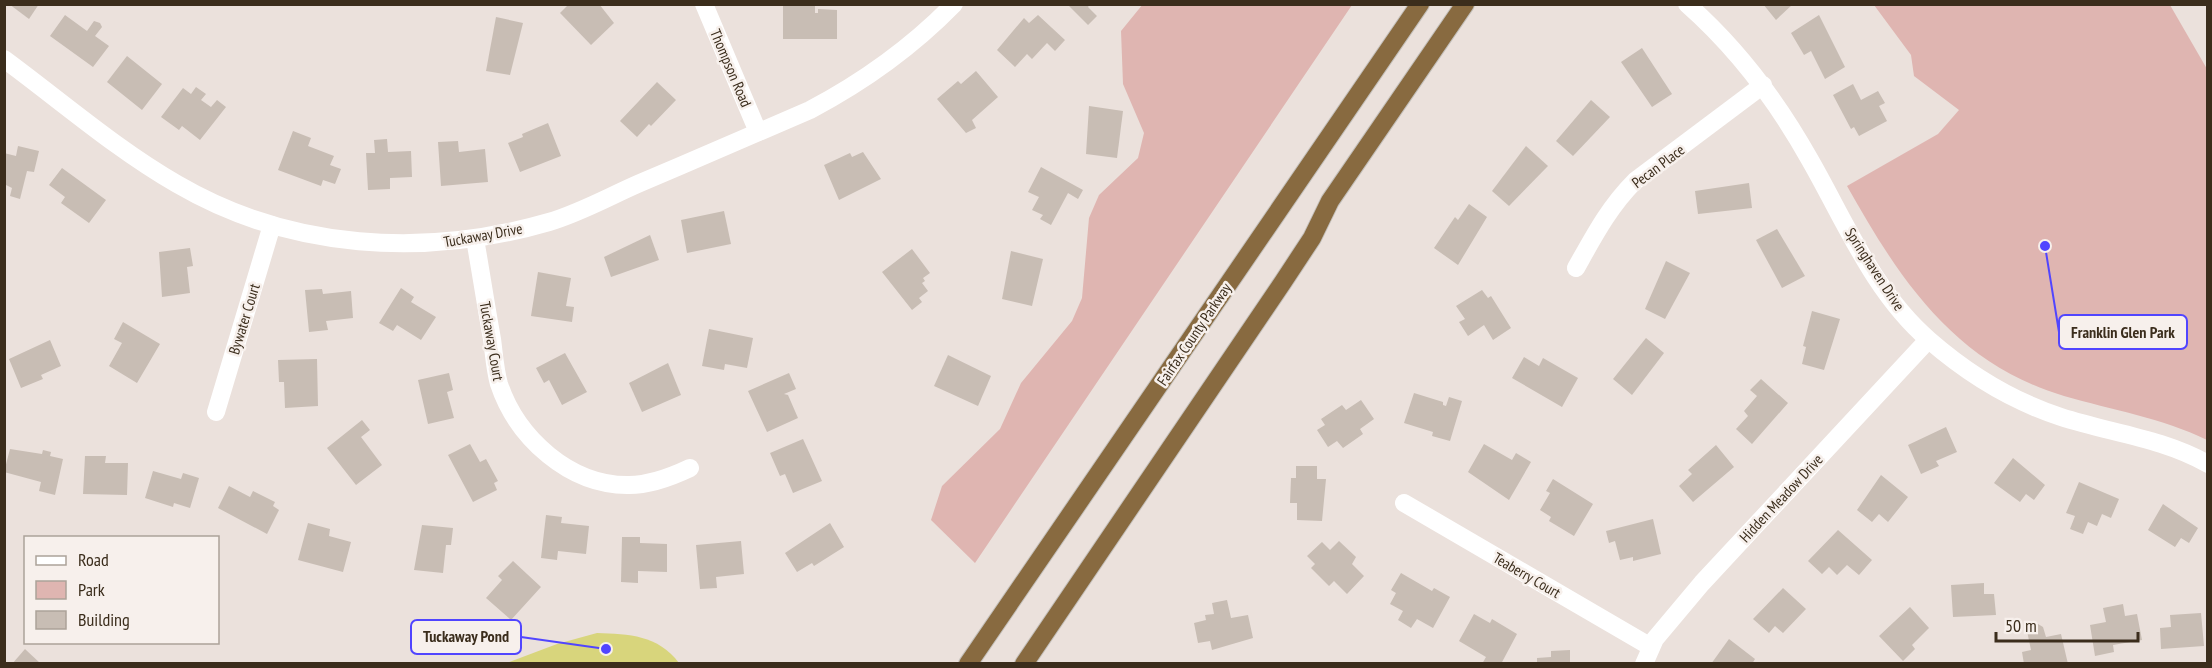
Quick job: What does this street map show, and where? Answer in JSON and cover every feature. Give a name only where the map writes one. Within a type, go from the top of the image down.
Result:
[{"type":"highway","name":"Fairfax County Parkway","points":[[968,663],[1420,4]]},
{"type":"highway","points":[[1024,663],[1283,282],[1312,238],[1330,201],[1465,4]]},
{"type":"street","name":"Thompson Road","points":[[704,4],[758,132]]},
{"type":"street","name":"Tuckaway Drive","points":[[6,64],[137,159],[178,185],[228,209],[272,225],[342,240],[381,244],[439,243],[475,239],[551,221],[579,211],[758,132],[849,89],[893,60],[954,4]]},
{"type":"street","name":"Springhaven Drive","points":[[1687,4],[1716,30],[1763,85],[1810,159],[1864,257],[1892,300],[1928,340],[1982,380],[2034,407],[2061,417],[2148,439],[2208,464]]},
{"type":"street","name":"Pecan Place","points":[[1576,268],[1603,219],[1635,181],[1763,85]]},
{"type":"street","name":"Bywater Court","points":[[216,412],[272,225]]},
{"type":"street","name":"Tuckaway Court","points":[[475,239],[499,383],[508,408],[535,444],[552,459],[579,474],[603,483],[629,485],[653,482],[690,468]]},
{"type":"street","name":"Hidden Meadow Drive","points":[[1648,655],[1702,583],[1928,340]]},
{"type":"street","name":"Teaberry Court","points":[[1404,503],[1648,655]]},
{"type":"green space","points":[[1143,4],[1352,5],[975,563],[931,520],[942,486],[1000,429],[1021,383],[1072,321],[1082,298],[1089,218],[1099,195],[1138,158],[1144,133],[1123,84],[1121,31]]},
{"type":"green space","points":[[1874,5],[2170,5],[2207,69],[2207,440],[2172,426],[2064,396],[2025,381],[1991,362],[1961,340],[1934,314],[1910,285],[1867,221],[1847,186],[1938,134],[1959,110],[1914,76],[1911,55]]},
{"type":"shaded area","points":[[597,633],[620,634],[652,641],[671,654],[679,663],[507,663],[557,644]]},
{"type":"building","points":[[9,4],[39,4],[29,19]]},
{"type":"building","points":[[569,4],[599,4],[614,23],[591,45],[560,13]]},
{"type":"building","points":[[815,4],[815,13],[818,13],[818,9],[837,10],[837,39],[783,39],[783,6]]},
{"type":"building","points":[[1067,4],[1090,4],[1088,7],[1097,16],[1088,25]]},
{"type":"building","points":[[1763,4],[1793,4],[1776,20]]},
{"type":"building","points":[[65,15],[87,31],[94,21],[100,23],[102,27],[95,36],[109,46],[93,67],[50,36]]},
{"type":"building","points":[[1038,15],[1065,40],[1055,51],[1047,43],[1032,59],[1027,54],[1015,67],[997,50],[1024,18],[1029,23]]},
{"type":"building","points":[[1819,15],[1845,67],[1825,79],[1811,51],[1804,55],[1791,33]]},
{"type":"building","points":[[496,17],[523,23],[510,75],[486,71]]},
{"type":"building","points":[[1642,48],[1672,94],[1652,107],[1621,62]]},
{"type":"building","points":[[127,56],[162,84],[142,110],[107,82]]},
{"type":"building","points":[[976,71],[998,97],[972,120],[976,128],[966,133],[937,99],[958,81],[961,84]]},
{"type":"building","points":[[657,82],[676,100],[637,137],[620,121]]},
{"type":"building","points":[[1853,84],[1861,100],[1878,91],[1885,103],[1879,106],[1887,121],[1859,136],[1854,127],[1851,129],[1833,95]]},
{"type":"building","points":[[196,87],[206,94],[201,100],[211,107],[217,100],[226,107],[200,140],[182,126],[179,130],[161,117],[183,88],[191,94]]},
{"type":"building","points":[[1591,100],[1610,117],[1573,156],[1556,141]]},
{"type":"building","points":[[1089,106],[1123,111],[1117,158],[1086,154]]},
{"type":"building","points":[[548,123],[561,156],[520,172],[508,143]]},
{"type":"building","points":[[293,131],[311,138],[308,146],[334,156],[330,165],[341,169],[335,184],[323,180],[321,186],[278,170]]},
{"type":"building","points":[[387,139],[388,152],[411,151],[412,177],[390,178],[390,189],[368,190],[366,153],[375,153],[374,140]]},
{"type":"building","points":[[458,141],[459,152],[485,149],[488,182],[441,186],[438,142]]},
{"type":"building","points":[[18,146],[39,151],[34,172],[27,171],[20,199],[10,196],[12,188],[4,184],[4,153],[16,156]]},
{"type":"building","points":[[1526,146],[1548,166],[1509,206],[1492,191]]},
{"type":"building","points":[[863,152],[881,179],[839,200],[824,165],[850,153],[852,157]]},
{"type":"building","points":[[1041,167],[1083,190],[1078,199],[1068,193],[1051,225],[1040,219],[1043,215],[1032,210],[1039,197],[1028,192]]},
{"type":"building","points":[[62,168],[106,200],[89,223],[61,203],[65,197],[49,185]]},
{"type":"building","points":[[1749,183],[1752,208],[1698,214],[1695,191]]},
{"type":"building","points":[[1469,204],[1487,217],[1458,265],[1434,248],[1455,217],[1458,220]]},
{"type":"building","points":[[724,211],[731,244],[687,253],[681,220]]},
{"type":"building","points":[[1777,229],[1805,276],[1782,288],[1756,240]]},
{"type":"building","points":[[650,235],[659,260],[611,277],[604,257]]},
{"type":"building","points":[[190,248],[193,266],[187,267],[190,293],[162,297],[159,252]]},
{"type":"building","points":[[912,249],[930,273],[923,278],[925,281],[922,283],[928,291],[919,298],[922,302],[912,310],[882,272]]},
{"type":"building","points":[[1011,251],[1043,259],[1032,306],[1002,299]]},
{"type":"building","points":[[1666,261],[1690,273],[1665,319],[1645,309]]},
{"type":"building","points":[[538,272],[571,278],[566,306],[574,307],[572,322],[531,316]]},
{"type":"building","points":[[401,288],[414,297],[411,302],[436,317],[421,340],[397,325],[393,331],[379,323]]},
{"type":"building","points":[[322,289],[323,294],[351,291],[353,318],[326,321],[328,330],[309,332],[305,290]]},
{"type":"building","points":[[1482,290],[1488,298],[1491,296],[1511,328],[1493,340],[1484,325],[1468,336],[1459,322],[1465,319],[1456,306]]},
{"type":"building","points":[[1812,311],[1840,319],[1824,370],[1802,364],[1806,347],[1803,346]]},
{"type":"building","points":[[123,322],[160,344],[137,383],[109,366],[122,343],[114,339]]},
{"type":"building","points":[[709,329],[753,338],[747,368],[725,364],[724,370],[702,366]]},
{"type":"building","points":[[1646,338],[1664,353],[1632,395],[1613,379]]},
{"type":"building","points":[[50,340],[61,366],[41,375],[43,379],[21,388],[9,359]]},
{"type":"building","points":[[565,353],[587,392],[562,405],[549,380],[544,383],[536,368]]},
{"type":"building","points":[[948,355],[991,376],[978,406],[934,386]]},
{"type":"building","points":[[1524,357],[1539,366],[1543,358],[1578,378],[1562,407],[1512,378]]},
{"type":"building","points":[[317,359],[318,406],[285,408],[284,382],[279,382],[278,360]]},
{"type":"building","points":[[668,363],[681,395],[642,412],[629,383]]},
{"type":"building","points":[[449,373],[453,390],[447,392],[454,418],[428,424],[418,380]]},
{"type":"building","points":[[789,373],[796,389],[784,394],[788,395],[798,418],[767,432],[748,391]]},
{"type":"building","points":[[1761,379],[1788,403],[1752,444],[1736,429],[1748,416],[1744,411],[1757,396],[1750,390]]},
{"type":"building","points":[[1414,393],[1443,402],[1446,406],[1449,397],[1462,401],[1450,441],[1432,436],[1433,432],[1404,423]]},
{"type":"building","points":[[1361,400],[1374,419],[1360,429],[1363,434],[1343,448],[1337,441],[1328,447],[1317,430],[1325,425],[1321,419],[1342,405],[1346,410]]},
{"type":"building","points":[[362,420],[370,430],[361,437],[382,465],[356,485],[327,448]]},
{"type":"building","points":[[1946,427],[1957,452],[1936,461],[1939,466],[1921,474],[1908,445]]},
{"type":"building","points":[[803,439],[822,481],[793,493],[785,474],[780,476],[770,453]]},
{"type":"building","points":[[470,444],[480,462],[486,459],[498,481],[494,483],[497,490],[473,502],[448,455]]},
{"type":"building","points":[[1484,444],[1512,460],[1516,453],[1531,462],[1509,500],[1468,472]]},
{"type":"building","points":[[1716,445],[1734,467],[1693,502],[1679,486],[1692,474],[1688,470]]},
{"type":"building","points":[[10,449],[42,454],[43,450],[51,452],[50,456],[63,459],[55,495],[39,491],[41,482],[4,472]]},
{"type":"building","points":[[85,456],[106,456],[105,463],[128,463],[127,495],[83,494]]},
{"type":"building","points":[[2013,458],[2045,485],[2034,500],[2026,494],[2020,502],[1994,483]]},
{"type":"building","points":[[1296,466],[1317,466],[1317,479],[1326,479],[1322,521],[1297,520],[1297,503],[1290,503],[1291,478],[1296,478]]},
{"type":"building","points":[[153,471],[181,479],[183,473],[199,478],[190,508],[174,503],[173,507],[145,498]]},
{"type":"building","points":[[1881,475],[1908,497],[1888,522],[1879,514],[1872,522],[1857,510]]},
{"type":"building","points":[[1553,479],[1593,504],[1574,536],[1549,521],[1551,517],[1540,510],[1550,493],[1546,491]]},
{"type":"building","points":[[2079,482],[2119,499],[2111,518],[2102,514],[2097,526],[2088,522],[2083,534],[2070,529],[2075,516],[2066,513]]},
{"type":"building","points":[[229,486],[250,497],[253,491],[275,502],[273,506],[279,510],[267,534],[218,508]]},
{"type":"building","points":[[2163,504],[2198,528],[2189,543],[2181,538],[2175,547],[2148,530]]},
{"type":"building","points":[[546,515],[562,517],[561,523],[589,526],[586,554],[558,551],[557,560],[541,558]]},
{"type":"building","points":[[1653,519],[1661,554],[1633,561],[1633,557],[1620,560],[1615,541],[1609,543],[1606,531]]},
{"type":"building","points":[[308,523],[330,529],[329,536],[351,542],[343,572],[298,560]]},
{"type":"building","points":[[830,523],[844,547],[814,566],[812,563],[797,572],[785,553]]},
{"type":"building","points":[[422,525],[453,528],[451,545],[446,545],[443,573],[414,570]]},
{"type":"building","points":[[1838,530],[1872,560],[1859,575],[1847,565],[1837,575],[1829,567],[1822,574],[1808,561]]},
{"type":"building","points":[[622,537],[640,537],[640,543],[667,544],[667,572],[638,571],[638,583],[621,582]]},
{"type":"building","points":[[741,541],[744,574],[716,577],[717,588],[700,589],[696,545]]},
{"type":"building","points":[[1339,541],[1356,557],[1352,564],[1364,576],[1347,594],[1334,581],[1329,586],[1311,568],[1315,564],[1307,556],[1322,542],[1330,550]]},
{"type":"building","points":[[513,561],[541,587],[511,620],[486,598],[502,580],[498,576]]},
{"type":"building","points":[[1401,573],[1432,591],[1434,588],[1450,597],[1433,628],[1417,619],[1411,628],[1398,620],[1403,611],[1390,604],[1396,593],[1391,590]]},
{"type":"building","points":[[1984,583],[1984,594],[1994,594],[1996,615],[1953,617],[1951,585]]},
{"type":"building","points":[[1783,588],[1806,609],[1783,633],[1775,626],[1769,633],[1753,619]]},
{"type":"building","points":[[1227,600],[1231,618],[1248,615],[1253,638],[1212,650],[1210,641],[1198,643],[1194,623],[1206,620],[1205,615],[1214,614],[1212,603]]},
{"type":"building","points":[[2123,604],[2125,616],[2137,614],[2142,640],[2113,645],[2114,652],[2095,656],[2090,625],[2106,622],[2103,608]]},
{"type":"building","points":[[1910,607],[1929,628],[1912,645],[1915,649],[1903,661],[1879,636]]},
{"type":"building","points":[[2201,613],[2204,646],[2161,649],[2160,628],[2171,627],[2170,615]]},
{"type":"building","points":[[1474,614],[1490,623],[1492,619],[1517,634],[1501,664],[1482,664],[1486,657],[1459,641]]},
{"type":"building","points":[[2038,624],[2043,627],[2046,637],[2061,634],[2068,664],[2024,664],[2022,652],[2031,650],[2027,631],[2031,625]]},
{"type":"building","points":[[1729,639],[1755,659],[1752,664],[1711,664]]},
{"type":"building","points":[[25,649],[41,664],[12,664]]},
{"type":"building","points":[[1570,650],[1570,664],[1537,664],[1537,658],[1551,657],[1551,651]]},
{"type":"place","name":"Franklin Glen Park","points":[[2045,246]]},
{"type":"place","name":"Tuckaway Pond","points":[[606,649]]}]
